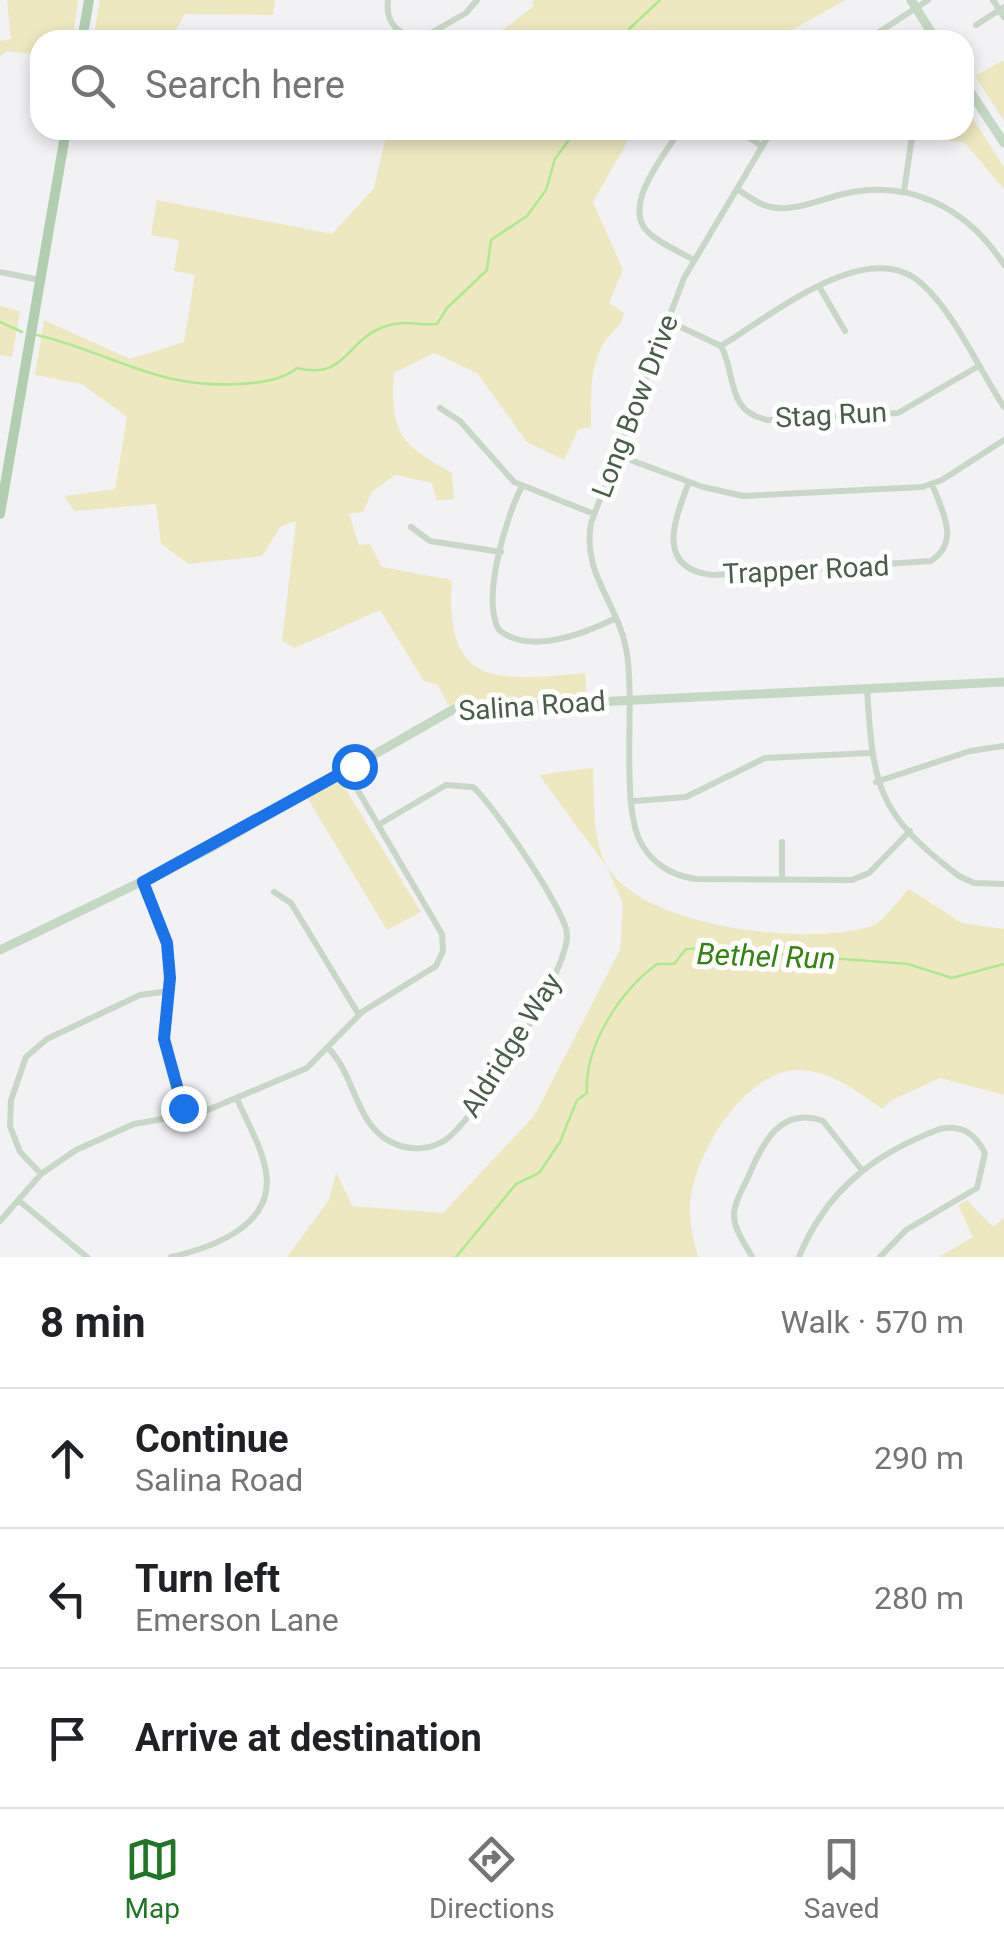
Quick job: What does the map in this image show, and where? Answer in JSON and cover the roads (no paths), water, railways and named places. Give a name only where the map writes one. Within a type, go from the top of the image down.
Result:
[{"type":"main road","points":[[84,30],[89,0]]},
{"type":"main road","points":[[0,514],[64,140]]},
{"type":"street","points":[[387,0],[388,14],[399,30]]},
{"type":"street","points":[[436,30],[466,13],[478,0]]},
{"type":"street","points":[[880,30],[913,4],[928,0]]},
{"type":"street","points":[[976,25],[1002,12],[992,0]]},
{"type":"street","points":[[913,4],[930,30]]},
{"type":"street","points":[[974,98],[1004,144]]},
{"type":"street","points":[[674,140],[642,195],[639,212],[648,232],[694,260]]},
{"type":"street","points":[[752,140],[762,146]]},
{"type":"street","name":"Long Bow Drive","points":[[766,140],[694,260],[594,514],[590,564],[627,650],[634,801],[640,841],[652,858],[672,872],[696,879],[859,878],[910,831]]},
{"type":"street","points":[[904,191],[912,140]]},
{"type":"street","points":[[737,189],[779,208],[861,190],[904,191],[960,215],[1003,261]]},
{"type":"street","points":[[668,321],[722,346],[820,288],[865,267],[888,267],[910,275],[934,298],[1004,407]]},
{"type":"street","points":[[0,272],[40,280]]},
{"type":"street","points":[[820,288],[845,331]]},
{"type":"street","name":"Stag Run","points":[[722,346],[737,402],[749,414],[768,420],[898,412],[977,366]]},
{"type":"street","points":[[440,408],[460,421],[499,468],[522,486],[594,514]]},
{"type":"street","points":[[617,455],[690,482],[755,497],[932,484],[1004,440]]},
{"type":"street","name":"Trapper Road","points":[[690,482],[673,526],[673,542],[688,566],[712,574],[927,563],[942,552],[948,539],[932,484]]},
{"type":"street","points":[[522,486],[507,516],[492,615],[508,637],[524,640],[573,636],[614,619]]},
{"type":"street","points":[[410,527],[430,541],[501,552]]},
{"type":"street","name":"Salina Road","points":[[0,950],[143,882],[454,708],[1004,682]]},
{"type":"street","points":[[867,689],[870,753],[876,782],[886,803],[910,831],[964,880],[1004,884]]},
{"type":"street","points":[[876,782],[970,750],[1004,746]]},
{"type":"street","points":[[634,801],[686,796],[765,758],[870,753]]},
{"type":"street","points":[[0,1220],[41,1174],[70,1154],[128,1126],[184,1116],[237,1099],[302,1071],[358,1014],[433,969],[443,951],[442,934],[346,770]]},
{"type":"street","name":"Aldridge Way","points":[[328,1048],[343,1064],[365,1116],[380,1134],[410,1148],[439,1144],[459,1129],[490,1089],[566,950],[562,913],[476,789],[458,783],[446,785],[378,825]]},
{"type":"street","points":[[782,842],[782,880]]},
{"type":"street","points":[[143,882],[164,932],[170,991],[164,1044],[184,1116]]},
{"type":"street","points":[[274,892],[290,903],[358,1014]]},
{"type":"street","points":[[41,1174],[23,1156],[10,1130],[10,1109],[24,1061],[43,1042],[136,996],[170,991]]},
{"type":"street","points":[[171,1257],[225,1242],[262,1201],[267,1183],[264,1165],[237,1099]]},
{"type":"street","points":[[752,1257],[738,1231],[736,1206],[756,1158],[778,1126],[794,1118],[822,1122],[861,1169]]},
{"type":"street","points":[[798,1257],[826,1204],[861,1169],[922,1136],[951,1127],[973,1134],[985,1153],[978,1188],[896,1237],[880,1257]]},
{"type":"street","points":[[18,1200],[87,1257]]},
{"type":"waterway","points":[[629,30],[660,0]]},
{"type":"waterway","points":[[37,335],[183,381],[248,384],[278,378],[297,368],[326,369],[383,327],[437,324],[447,308],[487,270],[491,240],[527,216],[546,190],[555,159],[569,140]]},
{"type":"waterway","points":[[0,322],[22,332]]},
{"type":"waterway","name":"Bethel Run","points":[[456,1257],[516,1184],[539,1173],[560,1142],[577,1100],[587,1093],[591,1057],[607,1022],[617,1005],[657,964],[674,964],[686,949],[702,948],[908,964],[952,978],[1004,964]]}]
